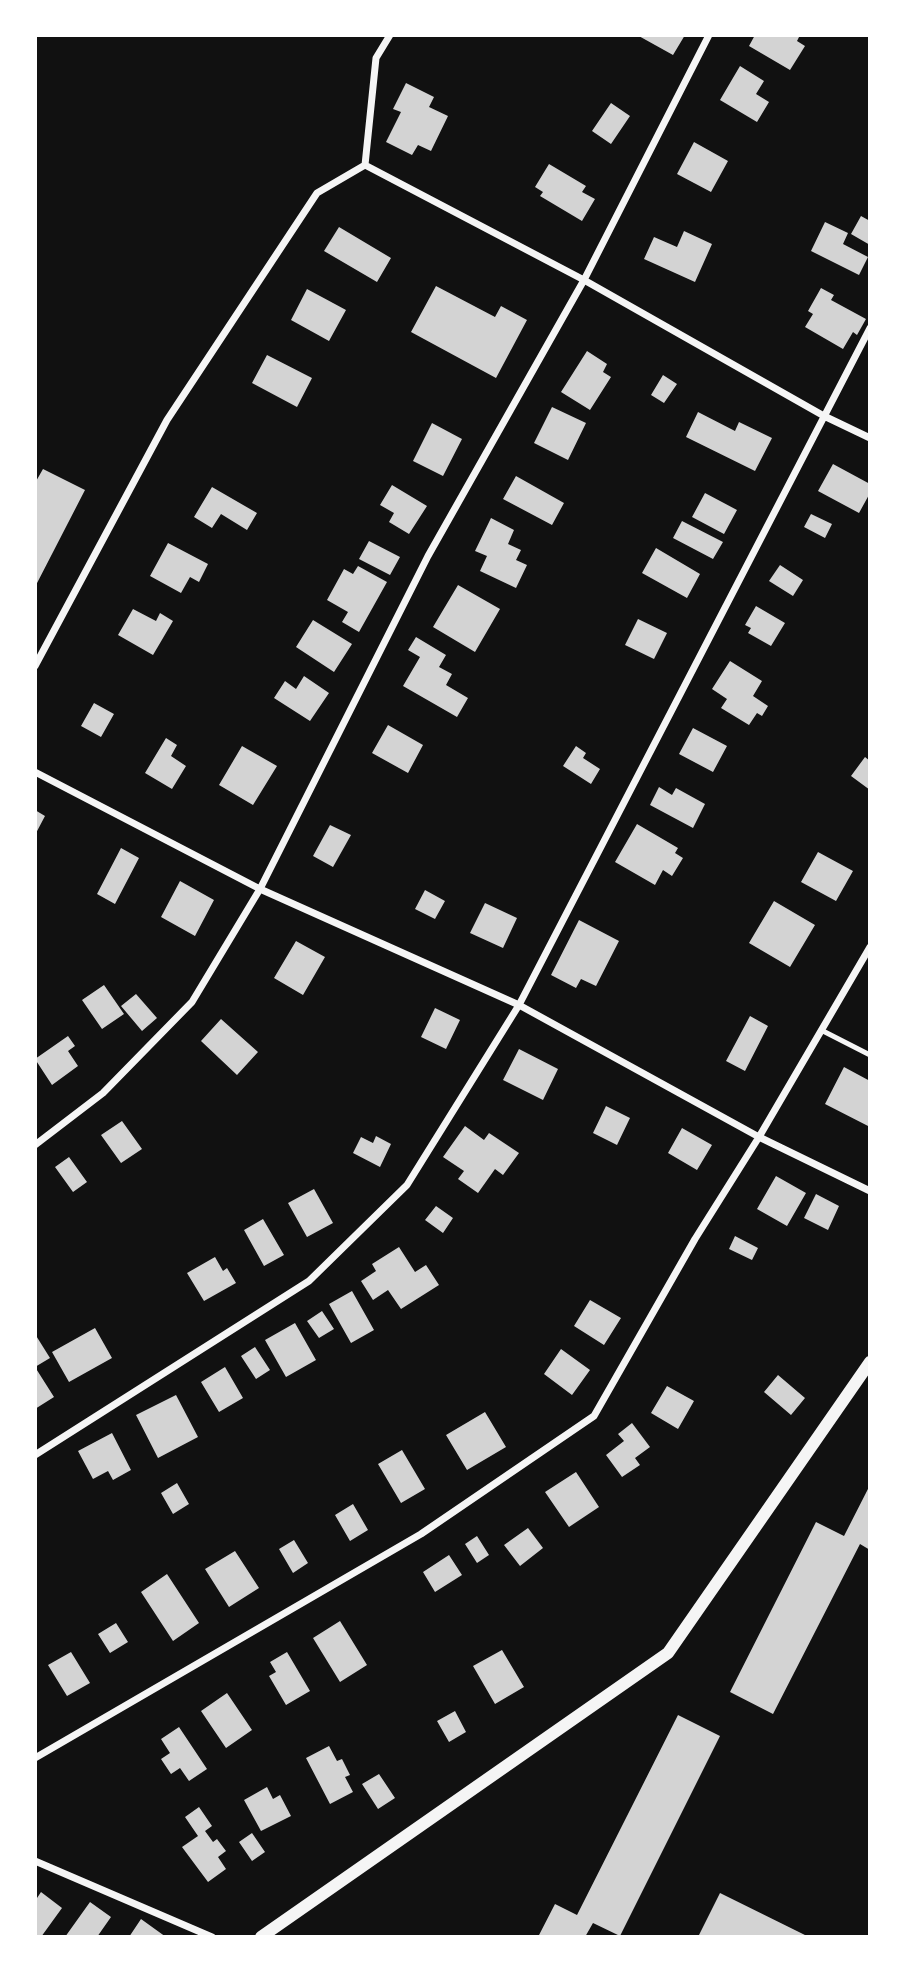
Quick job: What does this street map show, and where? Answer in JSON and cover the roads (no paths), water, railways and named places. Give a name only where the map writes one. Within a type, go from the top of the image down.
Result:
[{"type":"street","points":[[365,165],[376,58],[390,35]]},
{"type":"street","points":[[35,1145],[103,1093],[192,1003],[260,889],[428,556],[584,280],[709,35]]},
{"type":"street","points":[[365,165],[584,280],[824,416],[870,438]]},
{"type":"street","points":[[35,666],[167,421],[317,193],[365,165]]},
{"type":"street","points":[[35,1455],[309,1280],[407,1185],[519,1005],[870,328]]},
{"type":"street","points":[[35,772],[260,889],[519,1005],[759,1137],[870,1191]]},
{"type":"street","points":[[35,1759],[421,1534],[594,1416],[695,1239],[759,1137],[870,947]]},
{"type":"street","points":[[261,1937],[668,1653],[870,1362]]},
{"type":"street","points":[[35,1861],[212,1937]]},
{"type":"lane","points":[[821,1030],[870,1055]]}]
